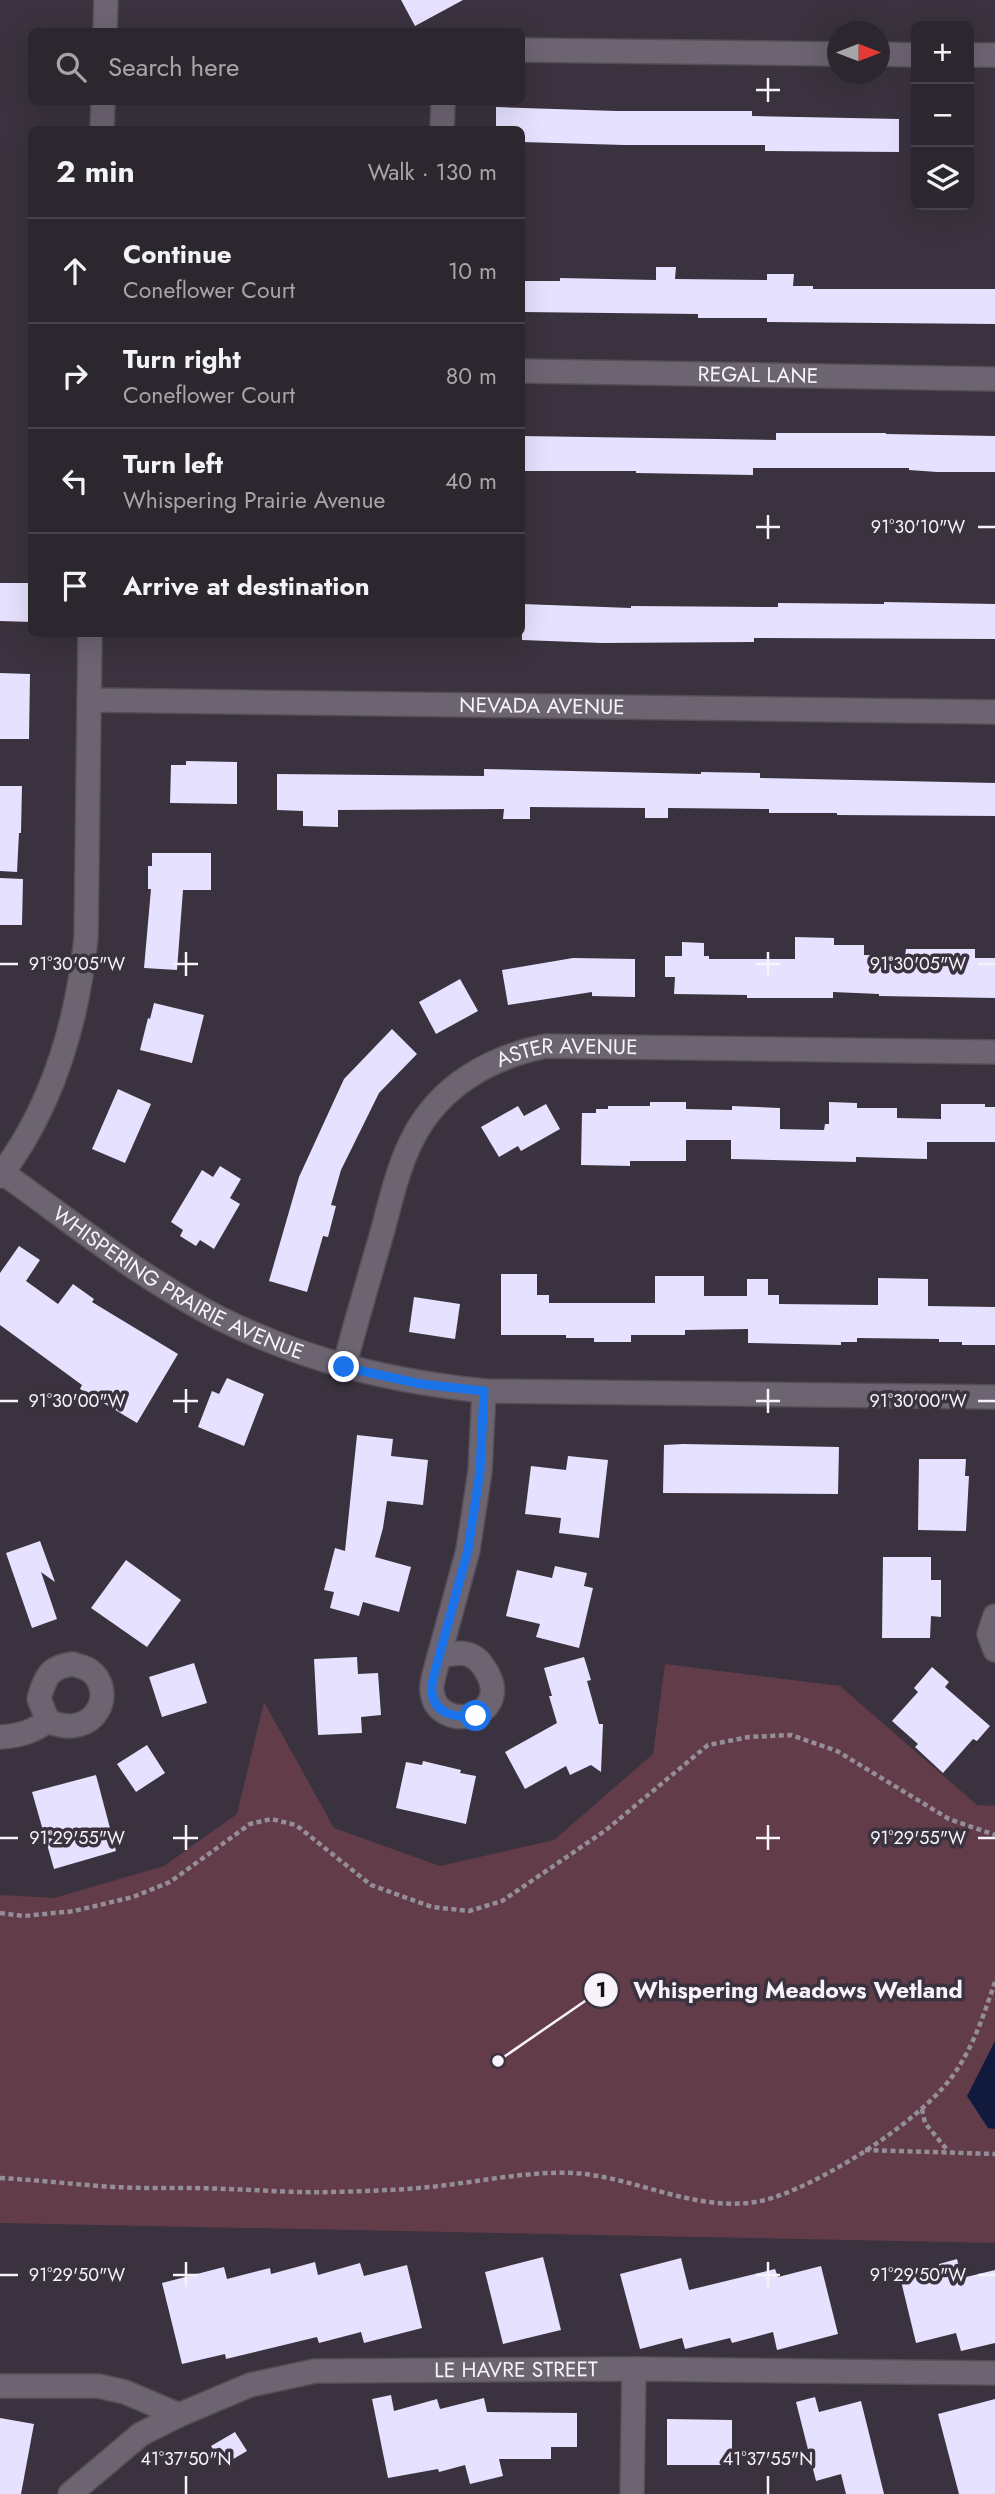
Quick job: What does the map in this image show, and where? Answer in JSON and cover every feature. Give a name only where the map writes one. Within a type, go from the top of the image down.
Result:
[{"type":"street","points":[[105,28],[106,0]]},
{"type":"street","points":[[525,50],[827,54]]},
{"type":"street","points":[[890,54],[911,55]]},
{"type":"street","points":[[974,55],[995,55]]},
{"type":"street","points":[[102,126],[103,105]]},
{"type":"street","points":[[442,126],[443,105]]},
{"type":"street","name":"REGAL LANE","points":[[525,371],[995,379]]},
{"type":"street","points":[[1,1175],[34,1121],[53,1080],[68,1038],[82,981],[86,938],[90,637]]},
{"type":"street","name":"NEVADA AVENUE","points":[[89,700],[995,712]]},
{"type":"street","name":"ASTER AVENUE","points":[[344,1367],[400,1168],[414,1135],[441,1099],[484,1065],[517,1052],[547,1046],[995,1052]]},
{"type":"street","name":"WHISPERING PRAIRIE AVENUE","points":[[1,1175],[156,1282],[218,1317],[279,1345],[344,1367],[421,1384],[484,1391],[995,1397]]},
{"type":"street","points":[[440,1656],[468,1550],[480,1471],[484,1391]]},
{"type":"street","points":[[995,1616],[989,1634],[995,1650]]},
{"type":"street","points":[[0,1737],[17,1736],[48,1721]]},
{"type":"street","points":[[632,2494],[635,2369]]},
{"type":"street","name":"LE HAVRE STREET","points":[[70,2494],[141,2434],[179,2415],[250,2385],[316,2371],[635,2369],[995,2373]]},
{"type":"street","points":[[0,2386],[98,2386],[125,2392],[179,2415]]},
{"type":"path","points":[[0,1913],[24,1916],[74,1911],[133,1897],[170,1882],[250,1824],[271,1818],[296,1825],[371,1885],[432,1907],[469,1911],[502,1901],[585,1844],[708,1745],[748,1737],[791,1735],[837,1751],[949,1818],[995,1835]]},
{"type":"path","points":[[0,2178],[116,2188],[328,2193],[415,2189],[573,2173],[618,2180],[673,2195],[719,2203],[744,2203],[774,2197],[825,2174],[922,2109],[957,2070],[976,2035],[995,1982]]},
{"type":"path","points":[[922,2109],[925,2123],[949,2151]]},
{"type":"path","points":[[864,2150],[995,2154]]},
{"type":"shaded area","points":[[665,1664],[840,1686],[977,1805],[995,1806],[995,2243],[0,2223],[0,1895],[54,1898],[164,1866],[237,1814],[264,1702],[334,1828],[440,1866],[554,1840],[653,1754]]},
{"type":"water","points":[[995,2041],[995,2129],[988,2128],[967,2096]]},
{"type":"building","points":[[401,0],[463,0],[415,26]]},
{"type":"building","points":[[496,107],[616,111],[752,111],[752,116],[899,119],[899,152],[765,151],[765,145],[525,142],[525,126],[496,126]]},
{"type":"building","points":[[656,267],[676,267],[675,279],[767,280],[767,274],[794,274],[793,286],[813,286],[813,289],[995,289],[995,324],[767,322],[767,318],[698,318],[698,314],[525,312],[525,281],[560,281],[560,278],[656,280]]},
{"type":"building","points":[[776,433],[995,436],[995,472],[937,472],[909,468],[753,468],[753,475],[525,471],[525,436],[776,440]]},
{"type":"building","points":[[0,583],[28,583],[28,622],[0,621]]},
{"type":"building","points":[[778,603],[995,604],[995,639],[754,638],[754,642],[602,643],[522,640],[522,637],[525,637],[525,604],[631,608],[778,607]]},
{"type":"building","points":[[0,673],[30,674],[29,739],[0,739]]},
{"type":"building","points":[[186,761],[237,762],[237,804],[170,803],[171,765],[186,765]]},
{"type":"building","points":[[484,769],[760,773],[760,778],[995,783],[995,816],[837,815],[769,813],[769,809],[668,808],[668,818],[645,818],[645,808],[530,807],[530,819],[503,819],[504,809],[338,810],[338,827],[303,826],[303,811],[277,810],[277,774],[484,776]]},
{"type":"building","points":[[0,786],[22,786],[17,872],[0,871]]},
{"type":"building","points":[[152,853],[211,853],[211,890],[183,890],[177,970],[144,968],[151,889],[148,889],[148,866],[152,866]]},
{"type":"building","points":[[0,878],[23,879],[22,925],[0,925]]},
{"type":"building","points":[[795,937],[834,938],[834,945],[864,945],[864,955],[905,956],[906,949],[975,949],[975,958],[995,958],[995,998],[879,996],[833,992],[833,998],[747,998],[747,995],[674,994],[675,977],[665,977],[665,956],[682,956],[682,942],[704,943],[704,956],[709,956],[709,959],[795,959]]},
{"type":"building","points":[[573,958],[635,959],[635,997],[592,996],[592,992],[508,1005],[502,970]]},
{"type":"building","points":[[460,979],[478,1011],[436,1034],[419,1002]]},
{"type":"building","points":[[154,1003],[204,1015],[192,1063],[140,1050]]},
{"type":"building","points":[[392,1029],[417,1054],[379,1093],[341,1170],[331,1205],[336,1206],[328,1237],[323,1236],[307,1292],[269,1281],[299,1177],[344,1079]]},
{"type":"building","points":[[118,1089],[151,1104],[125,1163],[92,1149]]},
{"type":"building","points":[[650,1102],[686,1102],[686,1109],[732,1110],[732,1106],[780,1108],[780,1129],[824,1130],[825,1124],[829,1124],[829,1102],[857,1103],[857,1108],[897,1108],[897,1118],[941,1119],[941,1104],[985,1104],[985,1107],[995,1107],[995,1142],[927,1142],[927,1159],[856,1157],[856,1162],[731,1159],[731,1140],[686,1140],[686,1161],[630,1161],[630,1166],[581,1165],[582,1113],[596,1113],[596,1109],[608,1109],[608,1106],[650,1106]]},
{"type":"building","points":[[546,1104],[560,1129],[521,1151],[518,1146],[499,1157],[481,1127],[518,1106],[524,1116]]},
{"type":"building","points":[[220,1166],[241,1179],[230,1198],[240,1204],[214,1249],[200,1240],[196,1246],[180,1236],[183,1230],[171,1222],[202,1170],[213,1177]]},
{"type":"building","points":[[19,1246],[40,1260],[26,1281],[58,1304],[73,1284],[94,1299],[92,1302],[178,1354],[137,1423],[80,1389],[82,1385],[0,1325],[0,1273]]},
{"type":"building","points":[[501,1274],[537,1274],[537,1295],[549,1295],[549,1303],[655,1303],[655,1276],[704,1276],[704,1296],[747,1296],[747,1279],[768,1279],[768,1295],[779,1295],[779,1304],[878,1305],[878,1278],[928,1279],[928,1306],[995,1307],[995,1345],[962,1345],[962,1342],[939,1342],[939,1339],[857,1338],[857,1342],[841,1342],[841,1345],[748,1343],[748,1329],[685,1330],[685,1335],[631,1335],[631,1342],[594,1342],[594,1338],[566,1338],[566,1335],[501,1335]]},
{"type":"building","points":[[414,1297],[460,1304],[455,1339],[409,1332]]},
{"type":"building","points":[[227,1378],[264,1394],[244,1446],[198,1427],[212,1391],[219,1394]]},
{"type":"building","points":[[357,1435],[393,1439],[391,1456],[428,1460],[423,1505],[387,1501],[375,1557],[411,1567],[399,1612],[363,1602],[359,1616],[330,1608],[334,1592],[324,1590],[335,1548],[345,1551]]},
{"type":"building","points":[[664,1445],[839,1447],[838,1494],[663,1493]]},
{"type":"building","points":[[568,1456],[608,1460],[599,1538],[559,1533],[561,1518],[525,1514],[531,1466],[566,1470]]},
{"type":"building","points":[[919,1459],[966,1459],[965,1476],[969,1476],[966,1531],[918,1530]]},
{"type":"building","points":[[40,1541],[55,1582],[41,1572],[57,1619],[32,1628],[6,1553]]},
{"type":"building","points":[[883,1557],[931,1557],[931,1580],[941,1580],[941,1617],[931,1616],[930,1638],[882,1638]]},
{"type":"building","points":[[126,1560],[181,1600],[147,1647],[91,1608]]},
{"type":"building","points":[[555,1566],[587,1573],[584,1586],[593,1588],[579,1648],[536,1637],[540,1624],[506,1616],[517,1570],[552,1578]]},
{"type":"building","points":[[357,1657],[358,1674],[378,1673],[381,1715],[361,1717],[362,1733],[318,1735],[314,1659]]},
{"type":"building","points":[[584,1657],[591,1680],[587,1681],[599,1724],[603,1724],[601,1772],[591,1765],[570,1775],[566,1766],[525,1789],[505,1752],[557,1723],[544,1668]]},
{"type":"building","points":[[194,1663],[207,1703],[162,1717],[149,1677]]},
{"type":"building","points":[[932,1667],[949,1682],[945,1687],[990,1726],[977,1741],[973,1739],[943,1773],[915,1747],[918,1744],[892,1721],[918,1692],[914,1688]]},
{"type":"building","points":[[147,1745],[165,1773],[136,1792],[117,1764]]},
{"type":"building","points":[[423,1761],[476,1776],[466,1824],[396,1808],[406,1762],[422,1765]]},
{"type":"building","points":[[96,1775],[116,1851],[54,1869],[32,1792]]},
{"type":"building","points":[[543,2257],[561,2330],[503,2344],[485,2272]]},
{"type":"building","points":[[681,2258],[689,2290],[775,2269],[778,2277],[821,2266],[838,2334],[777,2350],[773,2332],[732,2343],[730,2338],[685,2349],[682,2338],[640,2349],[620,2274]]},
{"type":"building","points":[[957,2259],[962,2278],[995,2270],[995,2343],[961,2351],[956,2333],[916,2343],[900,2277],[940,2267],[939,2264]]},
{"type":"building","points":[[315,2262],[318,2275],[360,2263],[364,2276],[407,2265],[422,2328],[364,2343],[361,2332],[319,2343],[317,2337],[226,2359],[225,2354],[182,2364],[162,2283],[224,2267],[227,2279],[270,2268],[271,2274]]},
{"type":"building","points":[[391,2395],[394,2411],[437,2399],[440,2409],[484,2398],[487,2412],[577,2413],[577,2447],[551,2447],[551,2459],[499,2459],[503,2476],[470,2484],[465,2465],[439,2472],[438,2469],[388,2478],[372,2399]]},
{"type":"building","points":[[815,2397],[819,2412],[861,2401],[884,2494],[846,2494],[841,2474],[816,2481],[796,2402]]},
{"type":"building","points":[[995,2399],[995,2494],[959,2494],[938,2414]]},
{"type":"building","points":[[0,2418],[34,2424],[21,2494],[0,2494]]},
{"type":"building","points":[[667,2419],[732,2420],[732,2465],[667,2465]]},
{"type":"building","points":[[235,2432],[247,2451],[223,2465],[211,2446]]},
{"type":"place","name":"Whispering Meadows Wetland","points":[[498,2061]]},
{"type":"route","points":[[344,1367],[421,1384],[484,1391],[480,1471],[468,1550],[434,1675],[432,1693],[438,1706],[450,1715],[476,1716]]}]
